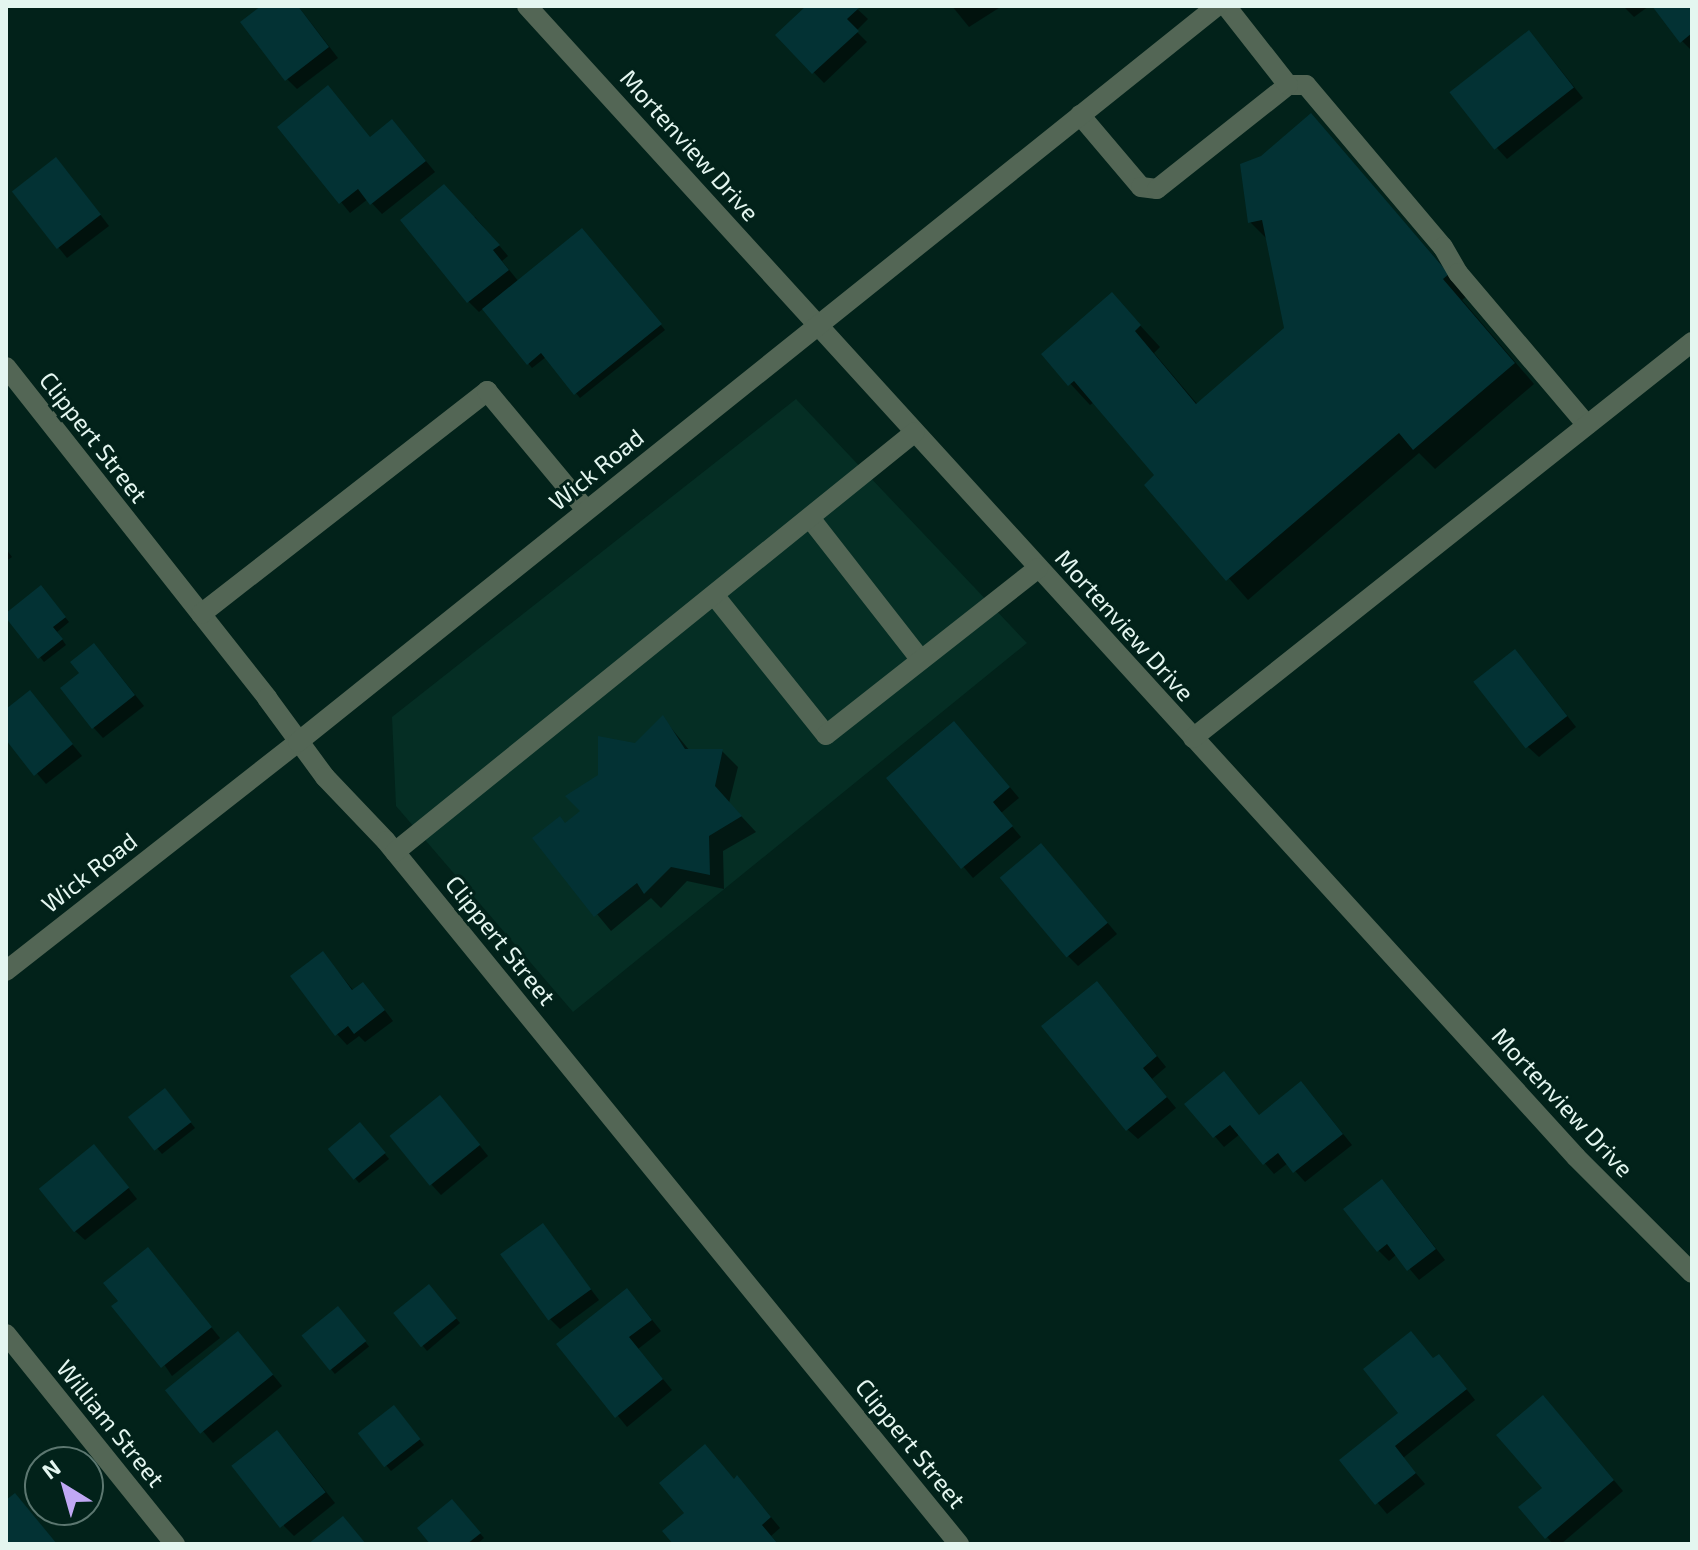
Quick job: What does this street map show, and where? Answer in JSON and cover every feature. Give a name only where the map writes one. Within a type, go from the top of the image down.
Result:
[{"type":"street","name":"Mortenview Drive","points":[[527,6],[1576,1157],[1692,1273]]},
{"type":"street","name":"Wick Road","points":[[6,971],[298,742],[1217,6]]},
{"type":"street","points":[[1226,6],[1288,85]]},
{"type":"street","points":[[1080,115],[1141,187],[1157,189],[1288,85],[1306,85],[1443,247],[1458,273],[1587,425]]},
{"type":"street","points":[[1193,738],[1692,342]]},
{"type":"street","name":"Clippert Street","points":[[6,367],[325,777],[395,852],[959,1544]]},
{"type":"street","points":[[201,614],[487,391],[586,510]]},
{"type":"street","points":[[395,852],[915,432]]},
{"type":"street","points":[[810,518],[921,660]]},
{"type":"street","points":[[714,595],[826,735],[1038,568]]},
{"type":"street","name":"William Street","points":[[6,1334],[175,1544]]},
{"type":"shaded area","points":[[796,399],[1027,643],[573,1012],[396,806],[392,717]]},
{"type":"building","points":[[261,6],[298,6],[329,47],[285,81],[240,22]]},
{"type":"building","points":[[806,6],[859,8],[847,19],[859,31],[812,74],[775,35]]},
{"type":"building","points":[[1652,6],[1692,6],[1692,33],[1680,43]]},
{"type":"building","points":[[1529,30],[1574,88],[1494,150],[1449,92]]},
{"type":"building","points":[[328,85],[370,137],[392,119],[426,161],[370,205],[358,189],[339,204],[277,127]]},
{"type":"building","points":[[1311,113],[1449,274],[1443,279],[1515,363],[1413,450],[1399,433],[1226,581],[1144,485],[1154,475],[1074,381],[1068,386],[1041,354],[1112,292],[1141,325],[1135,331],[1196,404],[1284,328],[1262,220],[1248,223],[1240,164],[1261,156]]},
{"type":"building","points":[[56,157],[101,215],[57,249],[12,191]]},
{"type":"building","points":[[444,184],[500,245],[493,250],[509,270],[467,303],[400,220]]},
{"type":"building","points":[[582,228],[662,324],[574,395],[541,353],[527,365],[482,309]]},
{"type":"building","points":[[41,585],[66,617],[53,627],[63,639],[38,659],[6,618],[6,613]]},
{"type":"building","points":[[94,643],[135,695],[92,729],[60,688],[79,673],[70,662]]},
{"type":"building","points":[[1515,649],[1567,716],[1526,749],[1473,682]]},
{"type":"building","points":[[30,690],[73,744],[34,776],[6,740],[6,709]]},
{"type":"building","points":[[663,715],[685,749],[723,749],[715,786],[742,816],[709,836],[710,875],[671,867],[644,894],[637,883],[594,917],[532,838],[560,816],[565,823],[580,811],[565,796],[598,775],[598,736],[635,743]]},
{"type":"building","points":[[954,721],[1010,787],[993,802],[1013,826],[961,869],[886,778]]},
{"type":"building","points":[[1041,843],[1108,923],[1066,957],[1000,878]]},
{"type":"building","points":[[323,951],[352,990],[363,982],[385,1010],[354,1034],[348,1026],[335,1036],[290,976]]},
{"type":"building","points":[[1097,981],[1157,1056],[1143,1068],[1167,1097],[1126,1131],[1041,1026]]},
{"type":"building","points":[[1224,1071],[1259,1115],[1301,1081],[1343,1134],[1293,1173],[1278,1153],[1263,1165],[1230,1125],[1213,1138],[1184,1104]]},
{"type":"building","points":[[165,1088],[191,1122],[154,1151],[128,1117]]},
{"type":"building","points":[[440,1095],[480,1145],[430,1186],[389,1136]]},
{"type":"building","points":[[360,1122],[386,1153],[354,1180],[328,1149]]},
{"type":"building","points":[[94,1144],[129,1188],[74,1232],[39,1189]]},
{"type":"building","points":[[1382,1179],[1436,1249],[1407,1271],[1387,1244],[1377,1252],[1343,1209]]},
{"type":"building","points":[[543,1223],[591,1289],[548,1320],[500,1254]]},
{"type":"building","points":[[148,1247],[212,1327],[161,1368],[111,1306],[118,1301],[103,1283]]},
{"type":"building","points":[[429,1284],[457,1318],[421,1347],[393,1313]]},
{"type":"building","points":[[627,1288],[652,1320],[629,1337],[663,1379],[615,1418],[556,1344]]},
{"type":"building","points":[[338,1306],[366,1341],[330,1371],[301,1336]]},
{"type":"building","points":[[238,1331],[273,1375],[200,1434],[165,1390]]},
{"type":"building","points":[[1411,1331],[1433,1358],[1439,1354],[1467,1389],[1395,1446],[1416,1473],[1375,1505],[1339,1460],[1398,1413],[1363,1369]]},
{"type":"building","points":[[1543,1395],[1614,1480],[1545,1539],[1518,1507],[1542,1488],[1496,1435]]},
{"type":"building","points":[[394,1405],[420,1439],[384,1467],[358,1433]]},
{"type":"building","points":[[277,1430],[326,1492],[280,1528],[231,1466]]},
{"type":"building","points":[[705,1444],[734,1479],[737,1475],[771,1517],[762,1525],[778,1544],[673,1544],[662,1531],[684,1513],[659,1483]]},
{"type":"building","points":[[15,1493],[24,1504],[24,1526],[42,1526],[57,1544],[6,1544],[6,1500]]},
{"type":"building","points":[[452,1499],[481,1533],[467,1544],[430,1544],[417,1528]]},
{"type":"building","points":[[343,1516],[366,1544],[308,1544]]}]
